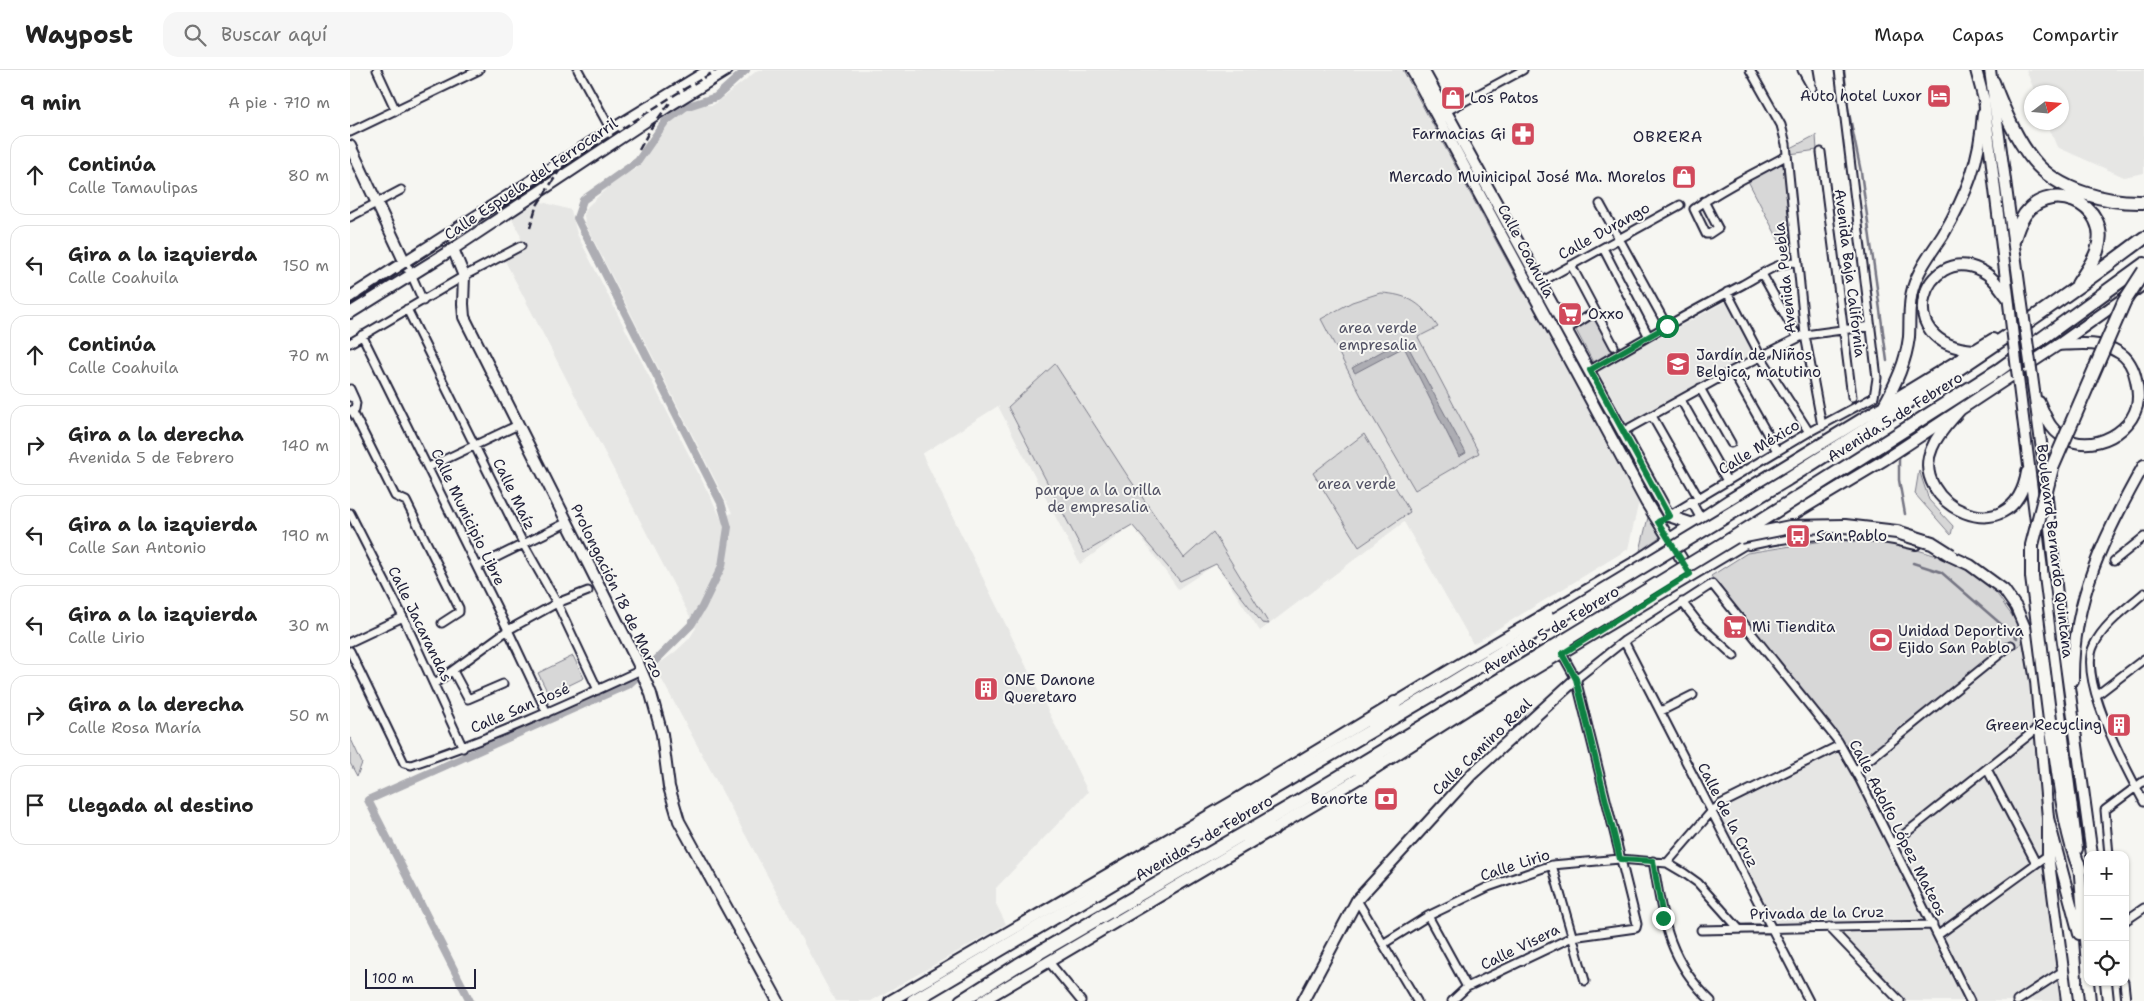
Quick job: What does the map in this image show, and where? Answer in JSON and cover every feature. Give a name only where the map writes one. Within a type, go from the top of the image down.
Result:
[{"type":"highway","points":[[1992,76],[2015,131],[2033,160],[2048,174],[2067,185],[2103,199],[2127,203],[2144,202]]},
{"type":"highway","points":[[2014,239],[2026,214],[2042,200],[2066,197],[2078,201],[2087,209],[2094,217],[2098,226],[2098,250],[2073,292]]},
{"type":"highway","name":"Avenida 5 de Febrero","points":[[913,1001],[1348,743],[1436,693],[1786,480],[1996,345],[2073,292],[2144,238]]},
{"type":"highway","name":"Avenida 5 de Febrero","points":[[961,1001],[1018,965],[1387,748],[1567,639],[1736,543],[1879,446],[2000,369],[2144,264]]},
{"type":"highway","points":[[2080,870],[2068,835],[2058,763],[2044,724],[2032,576],[2032,544],[2052,468],[2124,302],[2144,271]]},
{"type":"highway","points":[[1736,543],[1790,527],[1845,526],[1897,532],[1932,543],[1951,555]]},
{"type":"highway","points":[[1348,743],[1395,703]]},
{"type":"highway","points":[[1361,777],[1387,748]]},
{"type":"highway","points":[[1160,844],[1217,821]]},
{"type":"highway","points":[[1215,850],[1273,829]]},
{"type":"main road","name":"Calle Espuela del Ferrocarril","points":[[350,297],[610,130],[709,70]]},
{"type":"main road","name":"Calle Espuela del Ferrocarril","points":[[350,313],[453,249],[666,107],[727,70]]},
{"type":"main road","name":"Calle Coahuila","points":[[1412,70],[1658,522],[1690,574]]},
{"type":"main road","name":"Calle Coahuila","points":[[1423,70],[1669,516]]},
{"type":"main road","name":"Boulevard Bernardo Quintana","points":[[1976,70],[1984,100],[2080,870],[2085,941]]},
{"type":"main road","name":"Boulevard Bernardo Quintana","points":[[1992,76],[2042,450],[2059,614],[2092,851]]},
{"type":"main road","points":[[1883,406],[1904,362],[1908,340],[1912,289],[1923,265],[1943,235],[1966,192],[1982,132],[1984,100]]},
{"type":"main road","points":[[350,146],[411,274]]},
{"type":"main road","name":"Prolongación 18 de Marzo","points":[[453,249],[464,276],[464,317],[566,523],[600,585],[651,694],[662,734],[669,787],[679,821],[778,1001]]},
{"type":"main road","points":[[1974,350],[1959,349],[1949,345],[1938,338],[1928,327],[1922,308],[1926,289],[1935,276],[1951,268],[1966,266],[1981,270],[1994,280],[2008,297]]},
{"type":"main road","name":"Avenida 5 de Febrero","points":[[982,1001],[1361,777],[1466,710],[1562,654],[1736,543],[1884,460],[2058,345],[2144,284]]},
{"type":"main road","name":"Avenida 5 de Febrero","points":[[890,1001],[1160,844],[1635,562],[1697,521],[1974,350],[2054,305]]},
{"type":"main road","points":[[2031,372],[2038,397],[2051,426],[2074,442],[2103,441],[2116,434],[2129,422],[2136,407],[2138,392],[2135,374],[2130,362],[2120,352],[2112,349],[2086,344],[2058,345]]},
{"type":"main road","points":[[1959,411],[1941,431],[1931,449],[1928,466],[1931,482],[1942,497],[1957,509],[1978,517],[1994,516],[2010,508],[2022,492],[2026,480],[2028,467],[2027,446]]},
{"type":"main road","points":[[2077,739],[2073,678],[2078,618],[2098,556],[2144,465]]},
{"type":"main road","points":[[1669,516],[1697,521]]},
{"type":"main road","points":[[1951,555],[1986,575],[2004,590],[2016,607],[2031,648],[2044,724],[2048,856],[2067,1001]]},
{"type":"main road","name":"Calle Camino Real","points":[[1303,1001],[1357,900],[1472,774],[1576,679]]},
{"type":"main road","points":[[2048,818],[2084,950]]},
{"type":"main road","points":[[2088,986],[2090,1001]]},
{"type":"main road","points":[[2106,986],[2108,1001]]},
{"type":"street","points":[[377,70],[396,111]]},
{"type":"street","points":[[350,132],[479,70]]},
{"type":"street","points":[[578,70],[610,130]]},
{"type":"street","points":[[1446,112],[1523,70]]},
{"type":"street","name":"Avenida Puebla","points":[[1750,70],[1781,126],[1786,144],[1805,335],[1822,426]]},
{"type":"street","points":[[1802,70],[1812,88],[1809,70]]},
{"type":"street","points":[[1622,432],[1732,371],[1805,335],[1871,326],[1840,70]]},
{"type":"street","name":"Avenida Baja California","points":[[1821,152],[1852,397]]},
{"type":"street","points":[[1704,201],[1717,226],[1716,230],[1706,234],[1693,210],[1704,201],[1786,156]]},
{"type":"street","points":[[350,217],[402,190]]},
{"type":"street","points":[[1600,204],[1667,326]]},
{"type":"street","name":"Calle Durango","points":[[1541,282],[1680,204]]},
{"type":"street","points":[[350,343],[464,276],[521,246]]},
{"type":"street","points":[[1603,248],[1648,335]]},
{"type":"street","points":[[1590,370],[1648,335],[1762,274],[1788,262],[1798,262]]},
{"type":"street","points":[[1571,265],[1614,346]]},
{"type":"street","points":[[411,274],[423,301]]},
{"type":"street","points":[[1762,274],[1798,338]]},
{"type":"street","points":[[1728,292],[1761,357],[1809,432]]},
{"type":"street","name":"Calle Maíz","points":[[407,309],[524,545],[557,603],[598,690]]},
{"type":"street","points":[[1567,329],[1596,312]]},
{"type":"street","name":"Calle México","points":[[1658,522],[1809,432],[1874,397],[1877,378],[1871,326]]},
{"type":"street","name":"Calle Municipio Libre","points":[[362,335],[429,467],[547,713]]},
{"type":"street","points":[[1732,371],[1778,451]]},
{"type":"street","points":[[1700,388],[1730,442]]},
{"type":"street","points":[[350,389],[356,406],[351,411],[394,496],[406,500],[458,608],[459,612],[457,615],[442,623]]},
{"type":"street","points":[[1682,400],[1727,481]]},
{"type":"street","points":[[1652,416],[1698,497]]},
{"type":"street","points":[[429,467],[518,425]]},
{"type":"street","points":[[1691,501],[1697,521]]},
{"type":"street","name":"Calle Jacarandas","points":[[350,513],[352,521],[403,617],[463,748]]},
{"type":"street","points":[[477,567],[566,523]]},
{"type":"street","points":[[2114,561],[2144,537]]},
{"type":"street","name":"Calle Camino Real","points":[[1576,679],[1624,641],[1712,584]]},
{"type":"street","name":"Calle Adolfo López Mateos","points":[[1712,584],[1840,745],[1855,771],[1970,1001]]},
{"type":"street","points":[[434,684],[508,630],[557,603],[588,591]]},
{"type":"street","points":[[2144,593],[2111,623],[2096,640],[2090,656],[2097,695],[2109,733],[2144,802]]},
{"type":"street","points":[[1682,602],[1700,625],[1734,656]]},
{"type":"street","points":[[350,642],[403,617]]},
{"type":"street","name":"Calle de la Cruz","points":[[1624,641],[1809,1001]]},
{"type":"street","points":[[1855,771],[2011,646]]},
{"type":"street","name":"Calle San José","points":[[350,651],[404,763],[407,765],[463,748],[547,713],[641,670]]},
{"type":"street","points":[[1562,654],[1576,679],[1620,859]]},
{"type":"street","points":[[2097,695],[2144,659]]},
{"type":"street","points":[[453,671],[468,699],[503,684]]},
{"type":"street","points":[[1661,711],[1693,695]]},
{"type":"street","points":[[1892,844],[2044,724]]},
{"type":"street","points":[[1739,929],[1698,883],[1667,863],[1711,812],[1721,804],[1840,745]]},
{"type":"street","points":[[1987,769],[2036,863]]},
{"type":"street","points":[[2109,851],[2105,810],[2144,781]]},
{"type":"street","points":[[1938,935],[2048,856]]},
{"type":"street","name":"Calle Lirio","points":[[1383,944],[1428,916],[1488,887],[1552,865],[1620,859],[1667,863]]},
{"type":"street","name":"Calle Visera","points":[[1452,1001],[1467,987],[1572,937],[1636,928],[1620,859]]},
{"type":"street","points":[[1653,861],[1663,918],[1671,945],[1684,970],[1711,1001]]},
{"type":"street","points":[[1552,865],[1585,981]]},
{"type":"street","points":[[1357,900],[1417,1001]]},
{"type":"street","points":[[2129,918],[2144,908]]},
{"type":"street","points":[[1428,916],[1467,987]]},
{"type":"street","name":"Privada de la Cruz","points":[[1701,930],[1933,925]]},
{"type":"street","points":[[1829,927],[1900,1001]]},
{"type":"street","points":[[1048,962],[1081,1001]]},
{"type":"street","points":[[2017,1001],[2063,971]]},
{"type":"street","points":[[2124,986],[2126,1001]]},
{"type":"shaded area","points":[[758,70],[1402,70],[1639,501],[1628,549],[1473,644],[1404,522],[1260,631],[1216,564],[1178,589],[1132,525],[1080,564],[998,406],[922,454],[1088,792],[996,888],[996,904],[1006,924],[871,1001],[835,1001],[655,667],[689,639],[696,628],[503,257],[522,245],[520,234],[509,213],[531,199],[571,210],[577,234],[721,518],[732,513],[585,223],[584,215],[587,207],[621,175],[635,170],[663,128],[695,105],[713,105]]},
{"type":"shaded area","points":[[2026,70],[2144,70],[2144,173],[2124,177],[2057,147],[2050,130],[2069,130],[2069,85],[2032,85]]},
{"type":"shaded area","name":"Jardín de Niños Belgica, matutino","points":[[1728,300],[1758,357],[1628,426],[1598,371]]},
{"type":"shaded area","points":[[1404,339],[1466,453],[1459,457],[1404,347],[1355,373],[1352,368]]},
{"type":"shaded area","points":[[2028,635],[2067,1001],[1900,1001],[1829,927],[1771,928],[1711,812],[1840,745],[1855,770],[2011,645]]},
{"type":"green space","points":[[1403,70],[1420,70],[1662,512],[1654,518],[1661,536],[1640,551],[1649,513],[1532,292],[1525,294]]},
{"type":"green space","points":[[1816,135],[1817,150],[1790,154],[1789,149]]},
{"type":"green space","points":[[1782,157],[1795,255],[1788,258],[1746,177]]},
{"type":"green space","name":"area verde empresalia","points":[[1380,293],[1407,298],[1414,302],[1426,312],[1438,327],[1418,337],[1479,453],[1415,490],[1369,411],[1321,319],[1352,302]]},
{"type":"green space","points":[[1597,317],[1616,352],[1594,364],[1576,330]]},
{"type":"green space","name":"parque a la orilla de empresalia","points":[[1055,364],[1127,475],[1184,558],[1213,532],[1269,624],[1262,623],[1216,564],[1180,581],[1132,525],[1084,553],[1008,407]]},
{"type":"green space","name":"area verde","points":[[1364,434],[1410,512],[1359,547],[1313,473]]},
{"type":"green space","points":[[1919,470],[1929,500],[1953,526],[1951,535],[1915,494]]},
{"type":"green space","points":[[1868,540],[1926,552],[1967,569],[1980,577],[1995,591],[2016,621],[2020,628],[2023,642],[1858,764],[1711,576],[1747,553],[1823,541]]},
{"type":"green space","points":[[573,656],[584,678],[549,695],[538,673]]},
{"type":"green space","points":[[350,737],[362,763],[357,776],[350,763]]},
{"type":"waterway","points":[[652,664],[691,625],[702,607],[722,566],[728,527],[721,503],[577,218],[583,200],[638,161],[665,122],[685,107],[716,97],[746,70]]},
{"type":"waterway","points":[[1844,70],[1848,108],[1861,172],[1887,361]]},
{"type":"waterway","points":[[1899,453],[1899,480],[1905,514]]},
{"type":"waterway","points":[[1913,563],[1941,572],[2017,638]]},
{"type":"waterway","points":[[470,1001],[368,800],[629,684],[639,675]]},
{"type":"railway","points":[[350,304],[676,94],[717,70]]},
{"type":"railway","points":[[639,150],[651,128],[672,100]]},
{"type":"railway","points":[[530,228],[536,207],[559,171]]},
{"type":"place","name":"Auto hotel Luxor","points":[[1939,96]]},
{"type":"place","name":"Los Patos","points":[[1453,98]]},
{"type":"place","name":"Farmacias Gi","points":[[1523,134]]},
{"type":"place","name":"Mercado Muinicipal José Ma. Morelos","points":[[1684,177]]},
{"type":"place","name":"Oxxo","points":[[1570,314]]},
{"type":"place","name":"Jardín de Niños Belgica, matutino","points":[[1678,364]]},
{"type":"place","name":"San Pablo","points":[[1798,536]]},
{"type":"place","name":"Mi Tiendita","points":[[1735,627]]},
{"type":"place","name":"Unidad Deportiva Ejido San Pablo","points":[[1881,640]]},
{"type":"place","name":"ONE Danone Queretaro","points":[[986,689]]},
{"type":"place","name":"Green Recycling","points":[[2119,725]]},
{"type":"place","name":"Banorte","points":[[1386,799]]},
{"type":"district","name":"OBRERA","points":[[1668,136]]},
{"type":"route","points":[[1663,918],[1653,861],[1620,859],[1576,679],[1562,654],[1690,574],[1658,522],[1669,516],[1590,370],[1648,335],[1667,326]]}]
